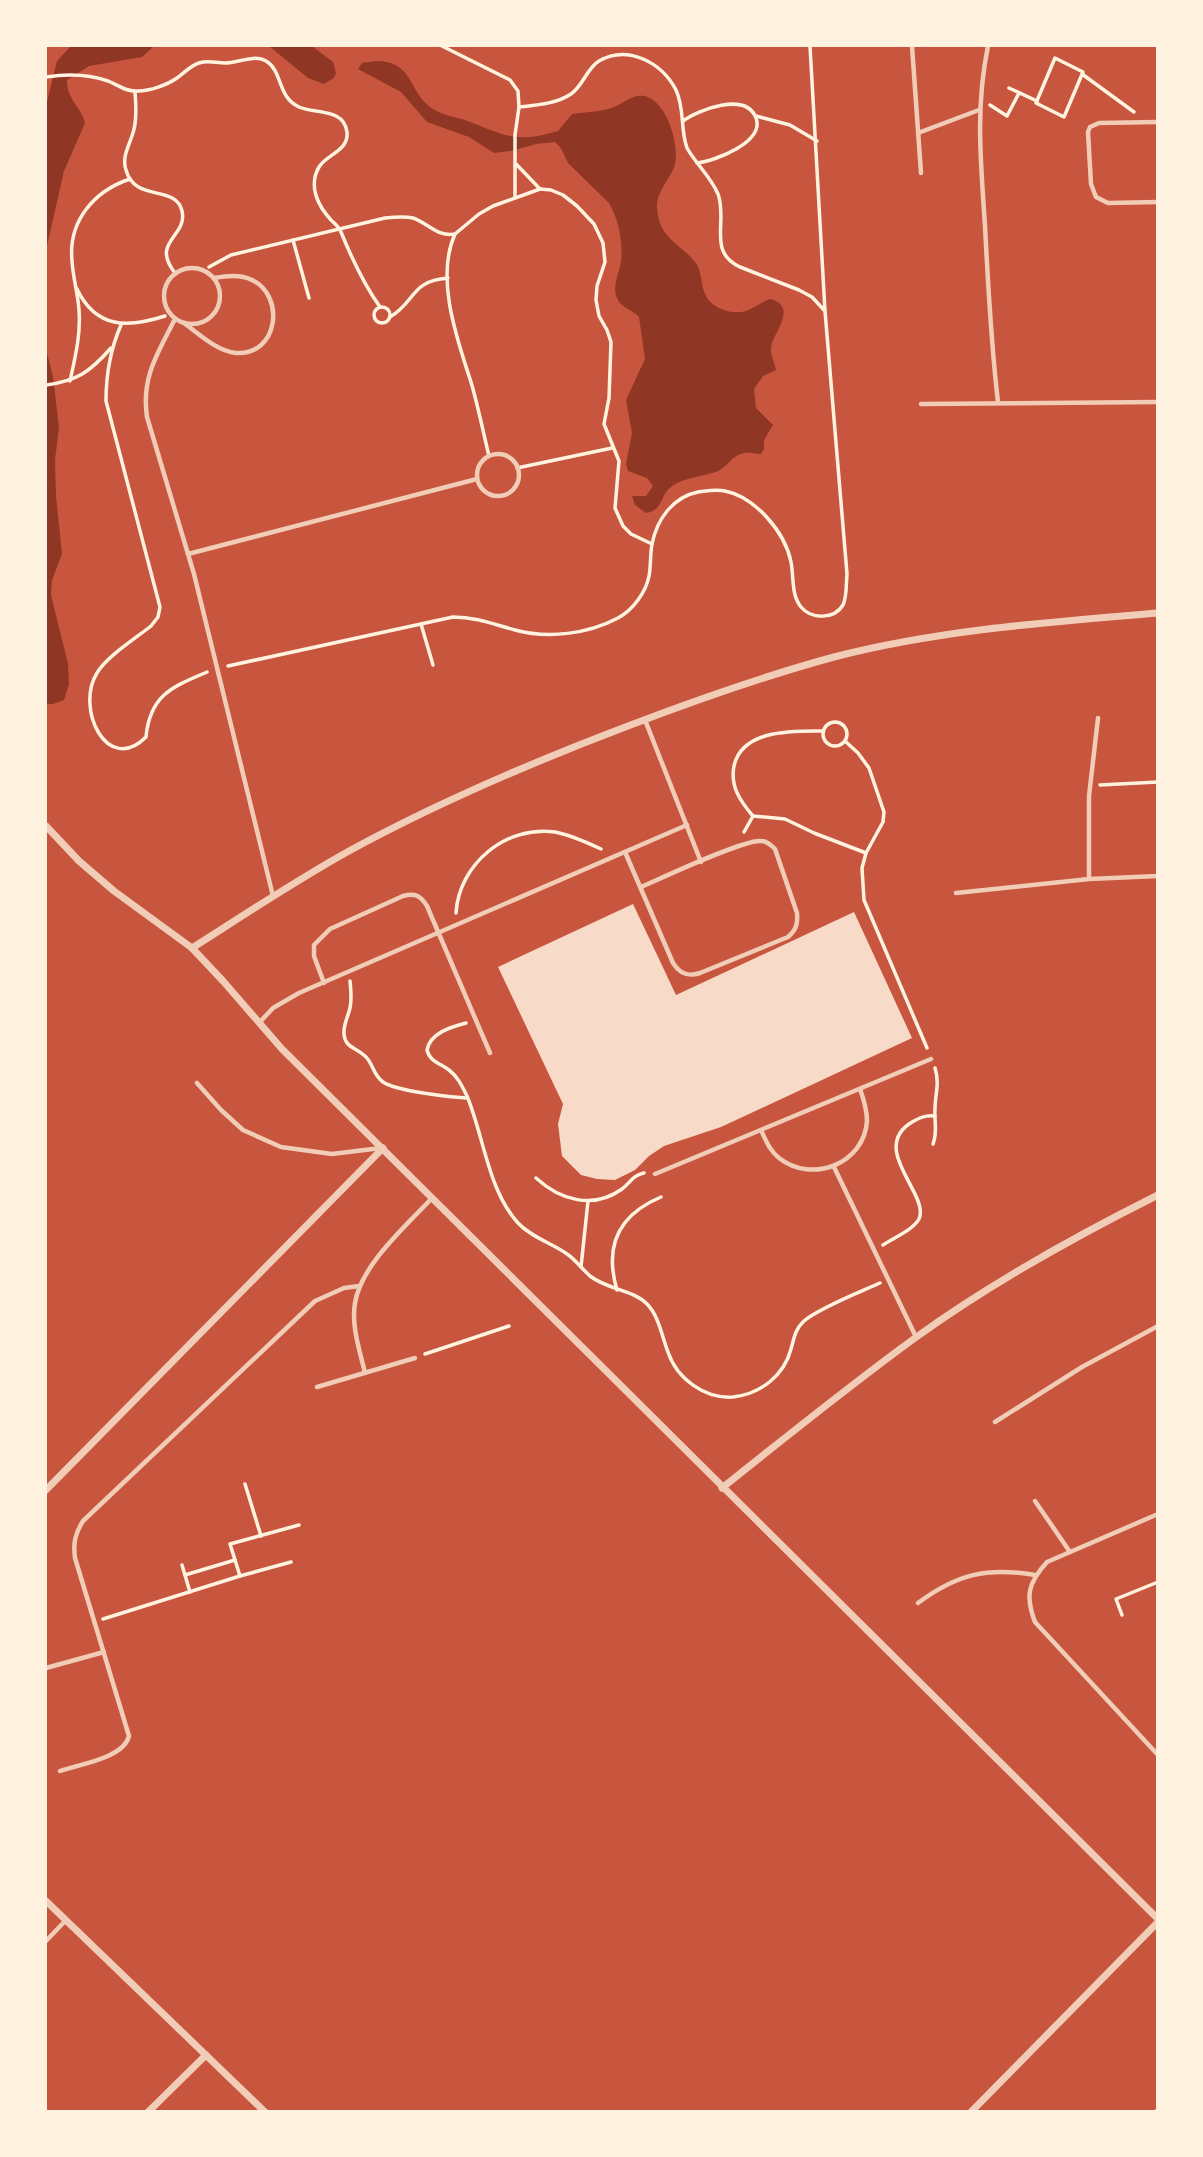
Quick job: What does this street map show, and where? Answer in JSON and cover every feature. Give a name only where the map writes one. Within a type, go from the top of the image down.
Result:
[{"type":"street","points":[[192,948],[350,851],[436,807],[502,776],[746,682],[835,657],[927,638],[1019,625],[1157,613]]},
{"type":"street","points":[[46,826],[79,861],[114,891],[192,948],[282,1049],[1157,1920],[971,2112]]},
{"type":"street","points":[[46,1490],[383,1148]]},
{"type":"street","points":[[722,1488],[916,1337],[1010,1276],[1093,1227],[1157,1195]]},
{"type":"street","points":[[46,1901],[265,2112]]},
{"type":"street","points":[[148,2112],[206,2055]]},
{"type":"lane","points":[[912,46],[921,173]]},
{"type":"lane","points":[[988,46],[979,110],[988,313],[998,402]]},
{"type":"lane","points":[[918,133],[979,110]]},
{"type":"lane","points":[[1157,122],[1100,123],[1090,127],[1088,132],[1093,190],[1101,201],[1157,202]]},
{"type":"lane","points":[[184,323],[196,324],[207,320],[216,311],[220,300],[219,288],[214,278],[204,270],[194,267],[175,273],[167,282],[165,304],[170,314],[220,348],[236,353],[251,351],[264,343],[272,330],[274,315],[271,301],[263,289],[252,280],[238,276],[214,278]]},
{"type":"lane","points":[[175,319],[147,377],[144,397],[152,435],[188,554],[273,896]]},
{"type":"lane","points":[[921,404],[1157,402]]},
{"type":"lane","points":[[502,454],[514,462],[517,468],[519,474],[514,488],[503,495],[496,496],[484,491],[477,479],[479,465],[489,456],[502,454]]},
{"type":"lane","points":[[188,554],[477,479]]},
{"type":"lane","points":[[1089,878],[1090,786],[1098,718]]},
{"type":"lane","points":[[645,719],[701,862]]},
{"type":"lane","points":[[259,1023],[285,999],[687,825]]},
{"type":"lane","points":[[625,852],[673,963],[684,975],[693,976],[788,937],[795,931],[797,913],[778,857],[769,843],[753,842],[641,887]]},
{"type":"lane","points":[[956,893],[1089,878],[1157,876]]},
{"type":"lane","points":[[324,983],[314,956],[314,944],[320,936],[403,895],[413,893],[422,897],[490,1053]]},
{"type":"lane","points":[[655,1174],[931,1059]]},
{"type":"lane","points":[[197,1083],[220,1110],[243,1130],[281,1147],[332,1154],[383,1148]]},
{"type":"lane","points":[[761,1130],[768,1145],[778,1157],[790,1165],[804,1170],[834,1167],[857,1149],[864,1136],[866,1107],[860,1089]]},
{"type":"lane","points":[[834,1167],[916,1337]]},
{"type":"lane","points":[[365,1373],[354,1324],[354,1304],[359,1286],[369,1269],[432,1198]]},
{"type":"lane","points":[[60,1771],[117,1752],[127,1743],[128,1729],[78,1571],[73,1546],[83,1521],[315,1301],[344,1288],[359,1286]]},
{"type":"lane","points":[[995,1422],[1082,1367],[1157,1326]]},
{"type":"lane","points":[[317,1388],[415,1357]]},
{"type":"lane","points":[[1035,1501],[1070,1552]]},
{"type":"lane","points":[[1157,1514],[1047,1562],[1035,1575],[1029,1590],[1029,1607],[1035,1622],[1157,1755]]},
{"type":"lane","points":[[918,1603],[938,1588],[961,1577],[1010,1571],[1035,1575]]},
{"type":"lane","points":[[46,1668],[104,1652]]},
{"type":"lane","points":[[46,1941],[66,1920]]},
{"type":"path","points":[[442,46],[510,80],[518,90],[515,197]]},
{"type":"path","points":[[121,325],[112,346],[106,373],[106,401],[160,607],[159,617],[151,626],[98,670],[90,690],[88,705],[92,721],[99,734],[111,745],[124,749],[136,746],[146,737],[154,706],[163,694],[217,668],[453,617],[469,617],[518,631],[558,634],[600,627],[622,616],[639,599],[649,578],[652,544],[666,511],[673,503],[689,494],[723,490],[745,500],[777,531],[790,558],[796,599],[802,609],[811,615],[832,615],[844,604],[847,574],[825,311],[810,46]]},
{"type":"path","points":[[519,107],[560,100],[573,93],[584,83],[597,62],[630,55],[644,58],[668,76],[680,102],[684,139],[719,196],[723,255],[730,263],[813,297],[825,311]]},
{"type":"path","points":[[46,77],[76,74],[100,78],[135,92],[149,90],[174,80],[200,62],[226,63],[259,58],[267,61],[272,66],[284,95],[292,104],[337,116],[344,123],[347,131],[342,149],[326,159],[315,178],[317,200],[340,229],[356,270],[380,307],[388,309],[390,317]]},
{"type":"path","points":[[1037,101],[1055,58],[1083,72],[1082,74],[1131,109],[1141,122]]},
{"type":"path","points":[[1009,88],[1063,117],[1082,74]]},
{"type":"path","points":[[135,92],[136,120],[124,160],[130,179],[141,190],[175,199],[181,207],[183,217],[180,227],[167,244],[166,254],[168,265],[175,273]]},
{"type":"path","points":[[980,99],[1007,116],[1019,93]]},
{"type":"path","points":[[683,121],[696,112],[726,104],[750,109],[755,116],[757,124],[754,132],[740,147],[720,159],[697,163]]},
{"type":"path","points":[[755,116],[782,122],[817,141]]},
{"type":"path","points":[[516,163],[540,189]]},
{"type":"path","points":[[68,382],[78,338],[79,311],[71,258],[72,243],[82,214],[103,192],[130,179]]},
{"type":"path","points":[[489,456],[471,383],[458,349],[447,259],[455,234],[479,214],[515,197],[540,189],[551,190],[577,206],[594,224],[603,243],[605,262],[597,286],[596,300],[599,316],[611,342],[609,398],[604,424],[618,461],[615,501],[618,516],[631,534],[652,544]]},
{"type":"path","points":[[204,270],[219,259],[231,255],[399,217],[415,219],[440,234],[455,234]]},
{"type":"path","points":[[293,240],[309,298]]},
{"type":"path","points":[[380,307],[374,313],[376,321],[384,323],[425,283],[448,278]]},
{"type":"path","points":[[76,285],[82,300],[92,312],[121,325],[148,322],[170,314]]},
{"type":"path","points":[[46,385],[68,382],[86,373],[112,346]]},
{"type":"path","points":[[517,468],[612,448]]},
{"type":"path","points":[[421,624],[433,666]]},
{"type":"path","points":[[823,731],[828,744],[837,746],[845,741],[847,732],[838,722],[829,723],[823,731],[778,734],[749,741],[741,750],[733,773],[738,797],[753,816],[785,818],[814,833],[866,852]]},
{"type":"path","points":[[845,741],[869,768],[883,803],[883,821],[866,852],[861,884],[866,907],[939,1082],[935,1116],[937,1130],[933,1144]]},
{"type":"path","points":[[1090,786],[1157,782]]},
{"type":"path","points":[[456,926],[457,902],[466,877],[482,856],[503,841],[528,832],[553,832],[578,838],[615,856]]},
{"type":"path","points":[[349,972],[351,1006],[344,1036],[351,1048],[370,1062],[381,1081],[390,1086],[434,1095],[467,1098]]},
{"type":"path","points":[[476,1021],[442,1031],[428,1043],[427,1050],[433,1060],[448,1069],[460,1082],[501,1198],[518,1223],[532,1235],[565,1252],[603,1285],[636,1296],[648,1305],[664,1337],[668,1353],[686,1380],[707,1392],[730,1397],[761,1389],[774,1379],[784,1366],[794,1336],[804,1321],[888,1279]]},
{"type":"path","points":[[875,1250],[919,1219],[920,1206],[900,1165],[898,1139],[905,1127],[917,1119],[935,1116]]},
{"type":"path","points":[[536,1178],[550,1191],[569,1199],[588,1201],[607,1198],[624,1188],[637,1175],[655,1174]]},
{"type":"path","points":[[617,1290],[612,1274],[612,1257],[622,1226],[639,1208],[661,1197]]},
{"type":"path","points":[[581,1267],[588,1201]]},
{"type":"path","points":[[415,1357],[509,1326]]},
{"type":"path","points":[[246,1485],[261,1536]]},
{"type":"path","points":[[240,1576],[230,1545],[299,1525]]},
{"type":"path","points":[[185,1575],[235,1560]]},
{"type":"path","points":[[94,1622],[291,1562]]},
{"type":"path","points":[[182,1565],[190,1592]]},
{"type":"path","points":[[1122,1615],[1116,1599],[1157,1582]]},
{"type":"shaded area","points":[[71,46],[154,46],[142,57],[89,66],[67,80],[71,97],[85,123],[64,171],[46,250],[46,106],[57,61]]},
{"type":"shaded area","points":[[269,46],[312,46],[333,62],[336,73],[334,78],[324,84],[308,78]]},
{"type":"shaded area","points":[[388,62],[404,71],[417,93],[430,107],[510,136],[531,137],[558,131],[572,114],[609,109],[634,97],[648,97],[661,108],[670,126],[676,156],[673,170],[657,202],[659,218],[666,234],[696,263],[705,294],[712,304],[728,311],[740,312],[770,299],[783,307],[784,314],[771,347],[776,370],[763,376],[754,389],[756,408],[773,425],[764,440],[761,454],[740,454],[718,471],[676,484],[652,511],[646,513],[635,505],[632,496],[646,496],[653,486],[647,478],[628,471],[626,464],[632,433],[626,400],[645,359],[639,317],[622,305],[616,295],[615,286],[621,262],[620,231],[609,203],[568,163],[555,142],[494,153],[469,137],[427,122],[401,92],[358,69],[362,63]]},
{"type":"shaded area","points":[[46,349],[53,377],[59,427],[55,460],[62,554],[52,580],[51,595],[68,664],[69,684],[64,700],[53,704],[46,704]]},
{"type":"building","points":[[633,904],[676,995],[854,912],[912,1038],[721,1127],[664,1146],[635,1170],[615,1180],[581,1175],[562,1156],[558,1124],[563,1104],[498,967]]}]
